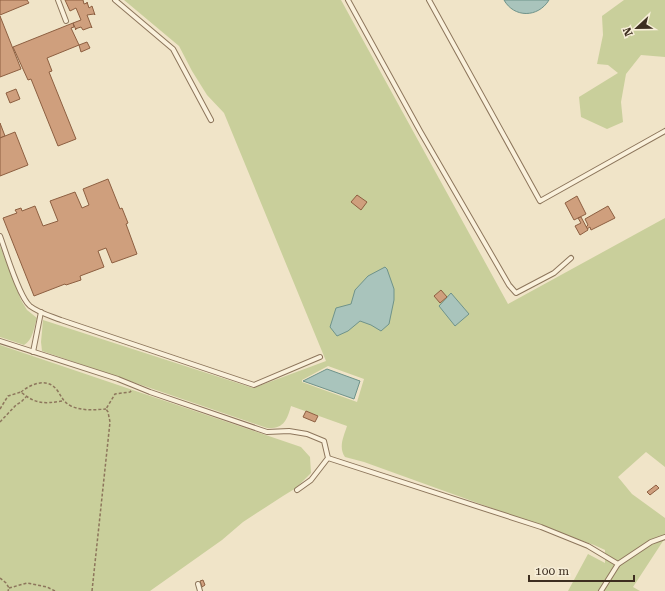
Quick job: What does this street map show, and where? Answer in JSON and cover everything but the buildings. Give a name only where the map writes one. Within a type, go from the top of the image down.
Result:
[{"type":"lane","points":[[58,0],[66,21]]},
{"type":"lane","points":[[115,0],[173,49],[211,120]]},
{"type":"lane","points":[[348,0],[420,131],[509,285],[516,293],[554,273],[571,258]]},
{"type":"lane","points":[[429,0],[540,201],[665,132]]},
{"type":"lane","points":[[0,236],[22,296],[30,306],[41,312],[125,342],[254,384],[320,357]]},
{"type":"lane","points":[[33,352],[41,312]]},
{"type":"lane","points":[[0,341],[118,379],[267,432],[289,431],[307,434],[324,441],[328,458]]},
{"type":"lane","points":[[297,490],[311,480],[328,458]]},
{"type":"lane","points":[[328,458],[541,528],[588,546],[618,564]]},
{"type":"lane","points":[[601,591],[618,564],[651,542],[665,537]]},
{"type":"lane","points":[[198,584],[200,591]]},
{"type":"path","points":[[0,409],[8,396],[21,392],[37,383],[49,384],[57,390],[62,400],[72,406],[87,410],[106,409]]},
{"type":"path","points":[[106,409],[114,394],[130,392],[137,387]]},
{"type":"path","points":[[21,392],[26,397],[38,403],[49,403],[62,400]]},
{"type":"path","points":[[0,422],[26,397]]},
{"type":"path","points":[[92,591],[110,422],[106,409]]},
{"type":"path","points":[[0,578],[6,583],[8,590],[27,583],[47,587],[55,591]]},
{"type":"green space","points":[[124,0],[341,0],[508,304],[665,218],[665,467],[646,452],[618,477],[632,494],[665,518],[665,538],[633,587],[640,591],[568,591],[588,554],[605,563],[605,550],[364,462],[345,457],[342,445],[347,426],[291,406],[284,423],[277,427],[267,428],[42,351],[41,342],[43,320],[253,388],[326,361],[224,113],[207,95],[179,46]],"holes":[[[328,366],[364,379],[357,402],[302,382],[302,380]]]},
{"type":"green space","points":[[624,0],[665,0],[665,57],[641,55],[626,74],[621,102],[623,122],[607,129],[581,117],[579,97],[618,73],[608,65],[597,64],[603,35],[602,16]]},
{"type":"green space","points":[[0,246],[21,300],[27,310],[37,318],[31,337],[24,345],[0,337]]},
{"type":"green space","points":[[0,345],[301,447],[310,457],[311,473],[296,488],[243,522],[222,540],[150,591],[0,591]]},
{"type":"water","points":[[504,0],[549,0],[539,10],[526,14],[514,10],[508,6]]},
{"type":"water","points":[[385,267],[394,289],[394,300],[389,324],[381,331],[360,321],[348,331],[337,336],[330,327],[336,308],[351,304],[355,290],[368,276]]},
{"type":"water","points":[[451,293],[469,314],[455,326],[439,306]]},
{"type":"water","points":[[327,369],[360,381],[354,399],[303,381]]}]
